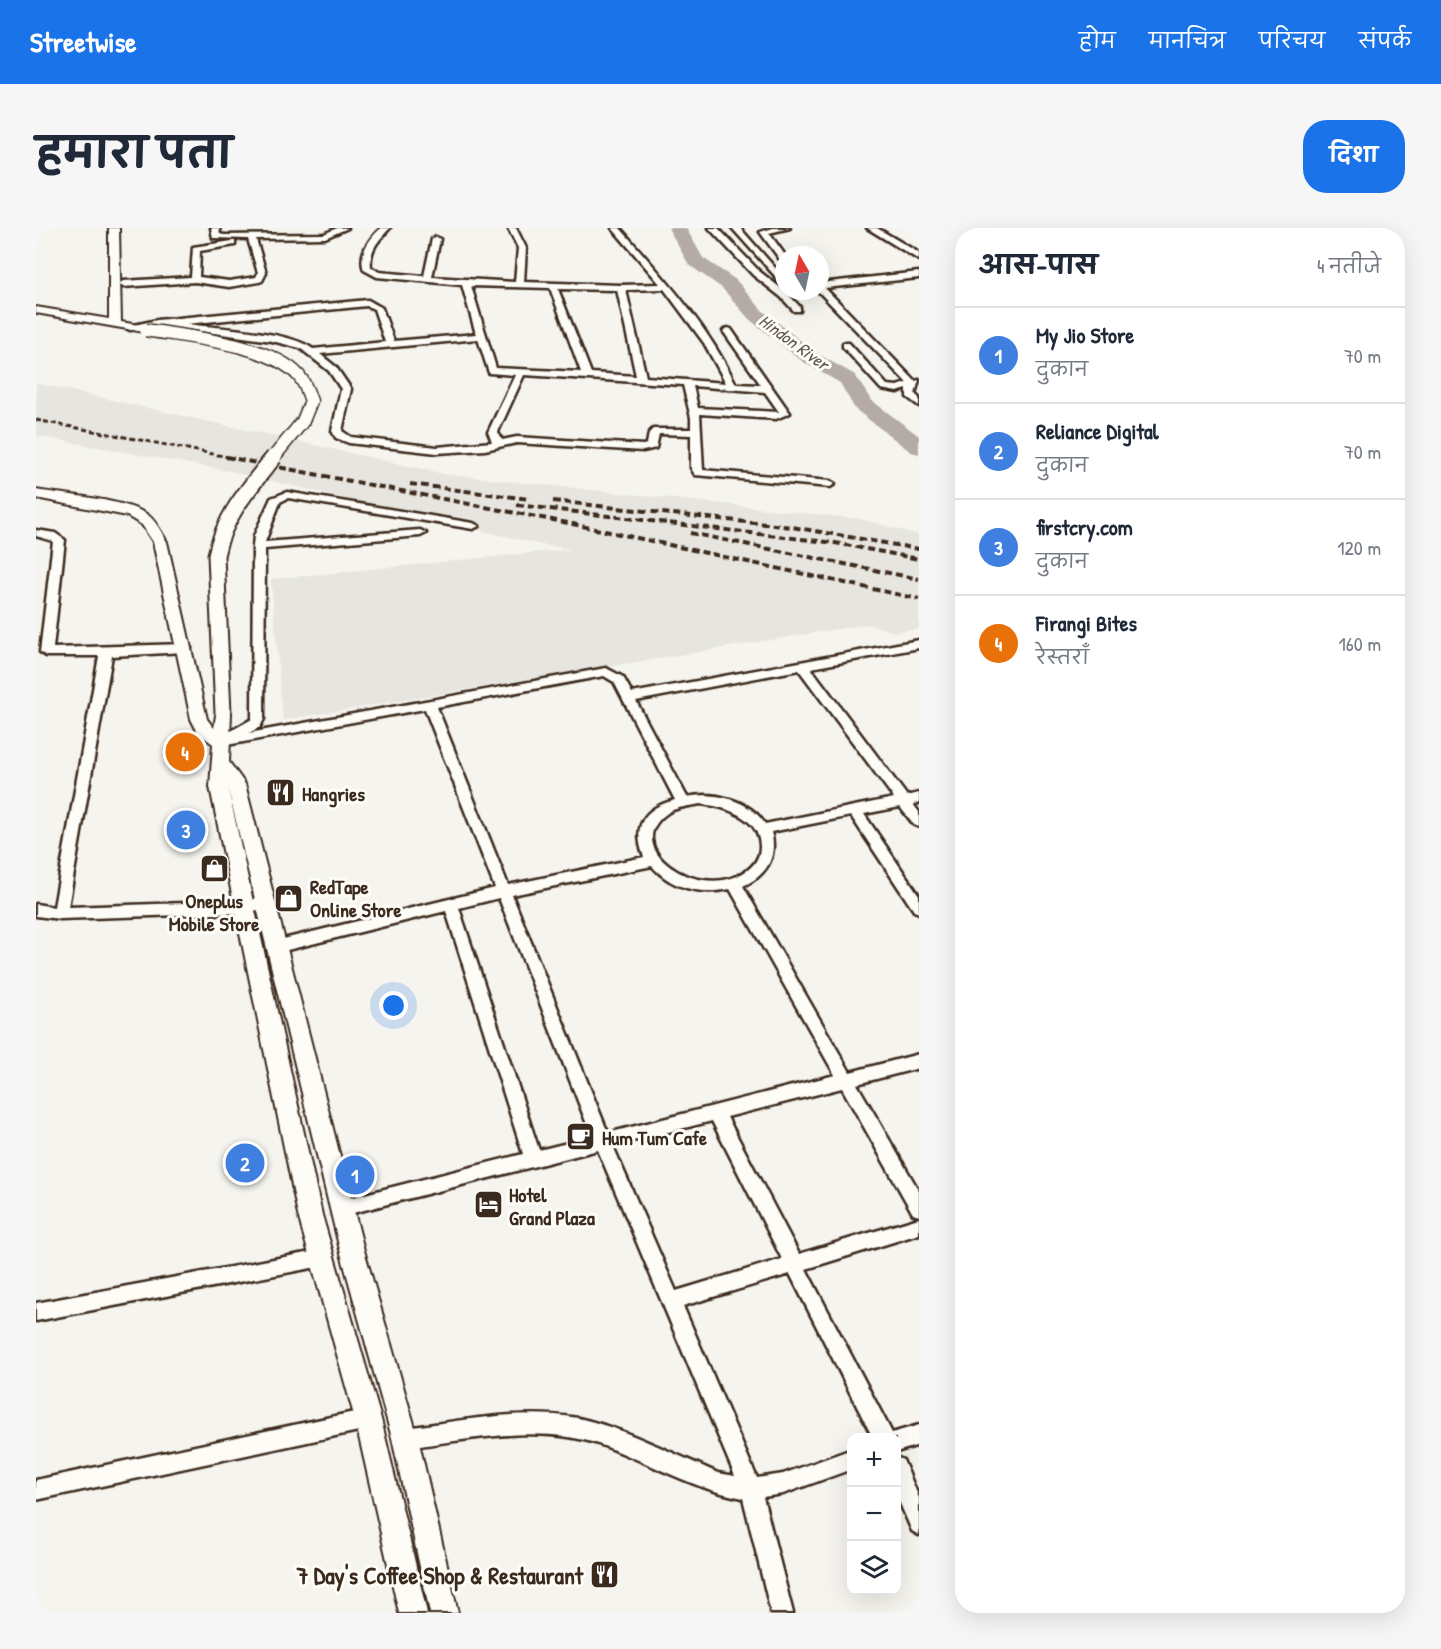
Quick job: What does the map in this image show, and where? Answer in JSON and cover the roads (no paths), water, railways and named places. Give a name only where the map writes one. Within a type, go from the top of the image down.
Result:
[{"type":"main road","points":[[114,228],[112,290],[116,307],[115,324]]},
{"type":"main road","points":[[116,307],[122,294],[126,249]]},
{"type":"main road","points":[[36,310],[130,327],[151,326],[249,350],[275,360],[297,374],[303,381],[311,401],[303,421],[237,503],[219,541],[216,555],[223,713],[219,788],[255,905],[310,1215],[368,1419],[413,1613]]},
{"type":"main road","points":[[36,494],[123,510],[143,518],[160,542],[199,719],[222,754]]},
{"type":"main road","points":[[255,905],[275,946],[341,1208],[405,1438],[444,1613]]},
{"type":"street","points":[[215,228],[216,236],[252,239]]},
{"type":"street","points":[[195,279],[196,249],[252,239],[325,236],[344,228]]},
{"type":"street","points":[[512,228],[522,248],[519,285]]},
{"type":"street","points":[[616,228],[669,286],[717,355],[732,386]]},
{"type":"street","points":[[713,228],[756,273],[784,295],[797,309]]},
{"type":"street","points":[[736,228],[775,273]]},
{"type":"street","points":[[775,247],[764,232],[786,228]]},
{"type":"street","points":[[872,228],[919,257]]},
{"type":"street","points":[[380,230],[367,256],[367,268],[377,274],[466,283],[621,288],[669,286]]},
{"type":"street","points":[[123,284],[195,279],[230,284],[259,279],[262,273],[252,239]]},
{"type":"street","points":[[427,280],[436,239]]},
{"type":"street","points":[[829,286],[919,275]]},
{"type":"street","points":[[466,283],[492,371],[641,378],[769,389]]},
{"type":"street","points":[[553,286],[587,375]]},
{"type":"street","points":[[621,288],[641,378]]},
{"type":"street","points":[[829,296],[916,383]]},
{"type":"street","points":[[151,326],[368,303],[378,308],[391,345]]},
{"type":"street","points":[[151,326],[272,338],[303,346],[314,352],[333,369],[346,389],[338,425],[340,436],[360,441],[436,450],[468,449],[517,440],[650,448],[654,433],[657,431],[697,432]]},
{"type":"street","points":[[695,411],[783,415],[785,412],[728,331]]},
{"type":"street","points":[[314,352],[480,336]]},
{"type":"street","points":[[846,345],[884,387],[897,388],[916,383]]},
{"type":"street","points":[[498,444],[493,432],[520,373]]},
{"type":"street","points":[[687,383],[695,411],[696,468],[699,473],[830,484]]},
{"type":"street","points":[[916,383],[910,395],[919,403]]},
{"type":"street","points":[[222,754],[258,719],[259,546],[262,529],[275,500],[287,495],[473,526]]},
{"type":"street","points":[[36,533],[56,537],[59,545],[41,653],[185,648]]},
{"type":"street","points":[[259,546],[420,533]]},
{"type":"street","points":[[628,698],[919,644]]},
{"type":"street","points":[[60,913],[106,652]]},
{"type":"street","points":[[802,665],[919,822]]},
{"type":"street","points":[[222,754],[429,704],[606,672],[619,680],[681,800]]},
{"type":"street","points":[[429,704],[603,1142],[751,1489],[782,1613]]},
{"type":"street","points":[[762,829],[919,798]]},
{"type":"street","points":[[681,800],[719,801],[737,807],[752,817],[768,841],[768,855],[762,867],[752,877],[735,884],[718,887],[699,886],[672,877],[652,861],[645,846],[644,831],[651,818],[664,807],[681,800]]},
{"type":"street","points":[[855,811],[919,907]]},
{"type":"street","points":[[275,946],[503,892],[652,861]]},
{"type":"street","points":[[735,884],[919,1208]]},
{"type":"street","points":[[36,910],[60,913],[255,905]]},
{"type":"street","points":[[451,905],[534,1160]]},
{"type":"street","points":[[341,1208],[534,1160],[844,1078],[919,1061]]},
{"type":"street","points":[[716,1112],[882,1433]]},
{"type":"street","points":[[671,1301],[919,1226]]},
{"type":"street","points":[[36,1312],[322,1258]]},
{"type":"street","points":[[36,1490],[368,1419]]},
{"type":"street","points":[[405,1438],[520,1424],[576,1428],[600,1434],[718,1484],[751,1489],[783,1484],[847,1461]]},
{"type":"street","points":[[901,1442],[919,1435]]},
{"type":"street","points":[[901,1477],[919,1524]]},
{"type":"waterway","name":"Hindon River","points":[[677,228],[696,261],[729,284],[756,315],[809,357],[848,379],[863,404],[919,447]]},
{"type":"railway","points":[[36,420],[234,458]]},
{"type":"railway","points":[[226,457],[568,523],[919,599]]},
{"type":"railway","points":[[410,484],[529,499]]},
{"type":"railway","points":[[553,501],[792,527],[919,549]]},
{"type":"railway","points":[[517,505],[835,543],[919,559]]},
{"type":"railway","points":[[690,533],[919,579]]},
{"type":"place","name":"Firangi Bites","points":[[185,752]]},
{"type":"place","name":"Hangries","points":[[281,793]]},
{"type":"place","name":"firstcry.com","points":[[186,830]]},
{"type":"place","name":"Oneplus Mobile Store","points":[[214,869]]},
{"type":"place","name":"RedTape Online Store","points":[[289,898]]},
{"type":"place","name":"Hum Tum Cafe","points":[[581,1137]]},
{"type":"place","name":"Reliance Digital","points":[[245,1163]]},
{"type":"place","name":"My Jio Store","points":[[355,1175]]},
{"type":"place","name":"Hotel Grand Plaza","points":[[488,1205]]},
{"type":"place","name":"7 Day's Coffee Shop & Restaurant","points":[[604,1575]]}]
